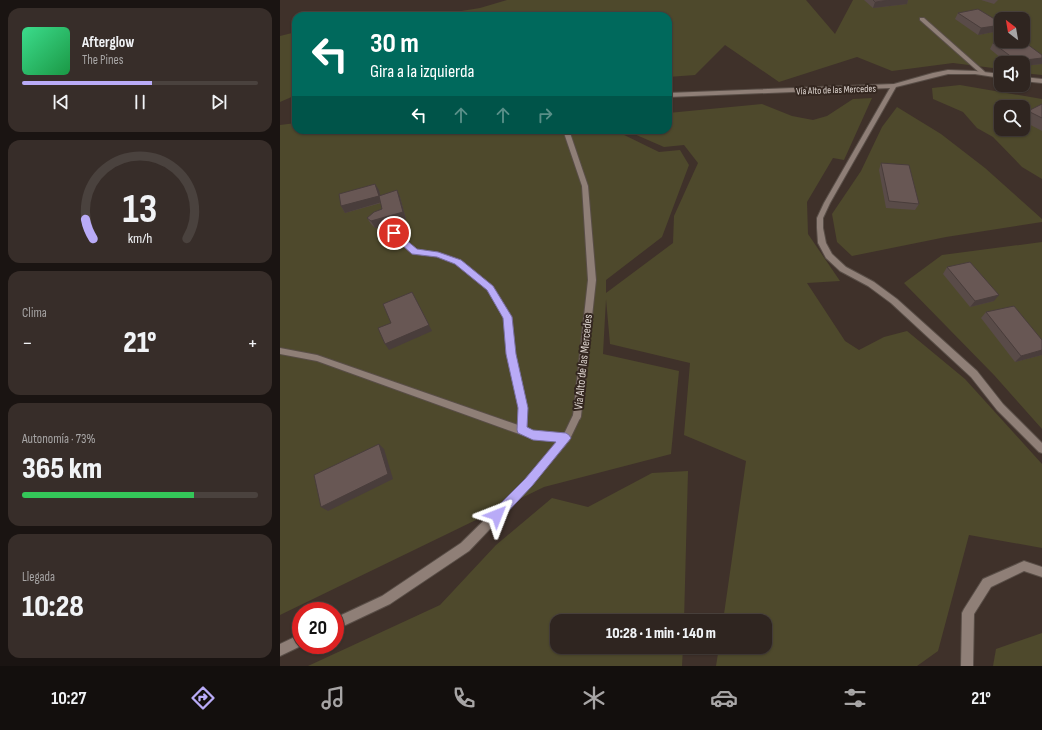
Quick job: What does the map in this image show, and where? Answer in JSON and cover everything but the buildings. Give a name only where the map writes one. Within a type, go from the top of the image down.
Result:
[{"type":"street","points":[[922,19],[983,73]]},
{"type":"street","name":"Vía Alto de las Mercedes","points":[[672,96],[894,86],[948,72],[994,75]]},
{"type":"street","points":[[1030,80],[1042,81]]},
{"type":"street","points":[[894,86],[855,153],[820,218],[822,243],[829,256],[843,269],[871,284],[894,301],[974,374],[1000,407],[1042,448]]},
{"type":"street","name":"Vía Alto de las Mercedes","points":[[344,620],[386,600],[465,547],[528,483],[566,438],[577,416],[592,280],[585,186],[567,134]]},
{"type":"street","points":[[394,233],[415,252],[438,255],[458,262],[490,288],[508,317],[511,354],[523,408],[522,430]]},
{"type":"street","points":[[280,351],[317,358],[533,435],[566,438]]},
{"type":"street","points":[[967,666],[968,613],[987,583],[1024,566],[1042,572]]},
{"type":"street","points":[[280,650],[292,644]]},
{"type":"shaded area","points":[[507,0],[806,0],[835,34],[853,0],[1042,0],[1042,75],[1030,74],[1030,56],[994,56],[994,68],[953,63],[892,71],[857,57],[779,82],[725,45],[695,75],[672,77],[672,12],[455,12],[480,8]]},
{"type":"shaded area","points":[[292,33],[292,97],[280,102],[280,36]]},
{"type":"shaded area","points":[[960,85],[1042,99],[1042,179],[1022,167],[993,137],[977,128],[963,112],[933,99],[932,88]]},
{"type":"shaded area","points":[[872,98],[844,160],[833,158],[807,202],[808,234],[840,281],[807,283],[845,341],[859,350],[884,337],[907,331],[965,379],[1042,464],[1042,548],[969,535],[938,651],[917,666],[716,666],[718,654],[772,654],[772,614],[724,614],[746,461],[684,435],[690,363],[610,344],[606,299],[603,354],[679,371],[671,454],[544,487],[307,602],[292,602],[292,609],[280,615],[280,125],[292,124],[292,134],[622,134],[659,152],[680,150],[689,165],[662,237],[606,280],[606,293],[673,243],[674,216],[698,163],[684,145],[664,147],[634,134],[672,134],[672,113],[762,104],[792,116],[813,120],[827,116],[853,99]]},
{"type":"shaded area","points":[[897,107],[941,134],[985,168],[1042,219],[1042,222],[946,237],[852,256],[837,242],[832,214],[861,171],[882,127]]},
{"type":"shaded area","points":[[1042,242],[1042,429],[994,375],[904,283],[942,255]]},
{"type":"shaded area","points":[[688,471],[684,614],[550,614],[550,654],[683,654],[682,666],[308,666],[334,654],[344,654],[344,649],[440,605],[496,545],[552,498],[588,507],[652,473]]},
{"type":"shaded area","points":[[1042,633],[1042,666],[993,666],[996,649]]},
{"type":"route","points":[[394,233],[415,252],[438,255],[458,262],[490,288],[508,317],[511,354],[523,408],[522,430],[533,435],[566,438],[528,483],[497,515]]}]
